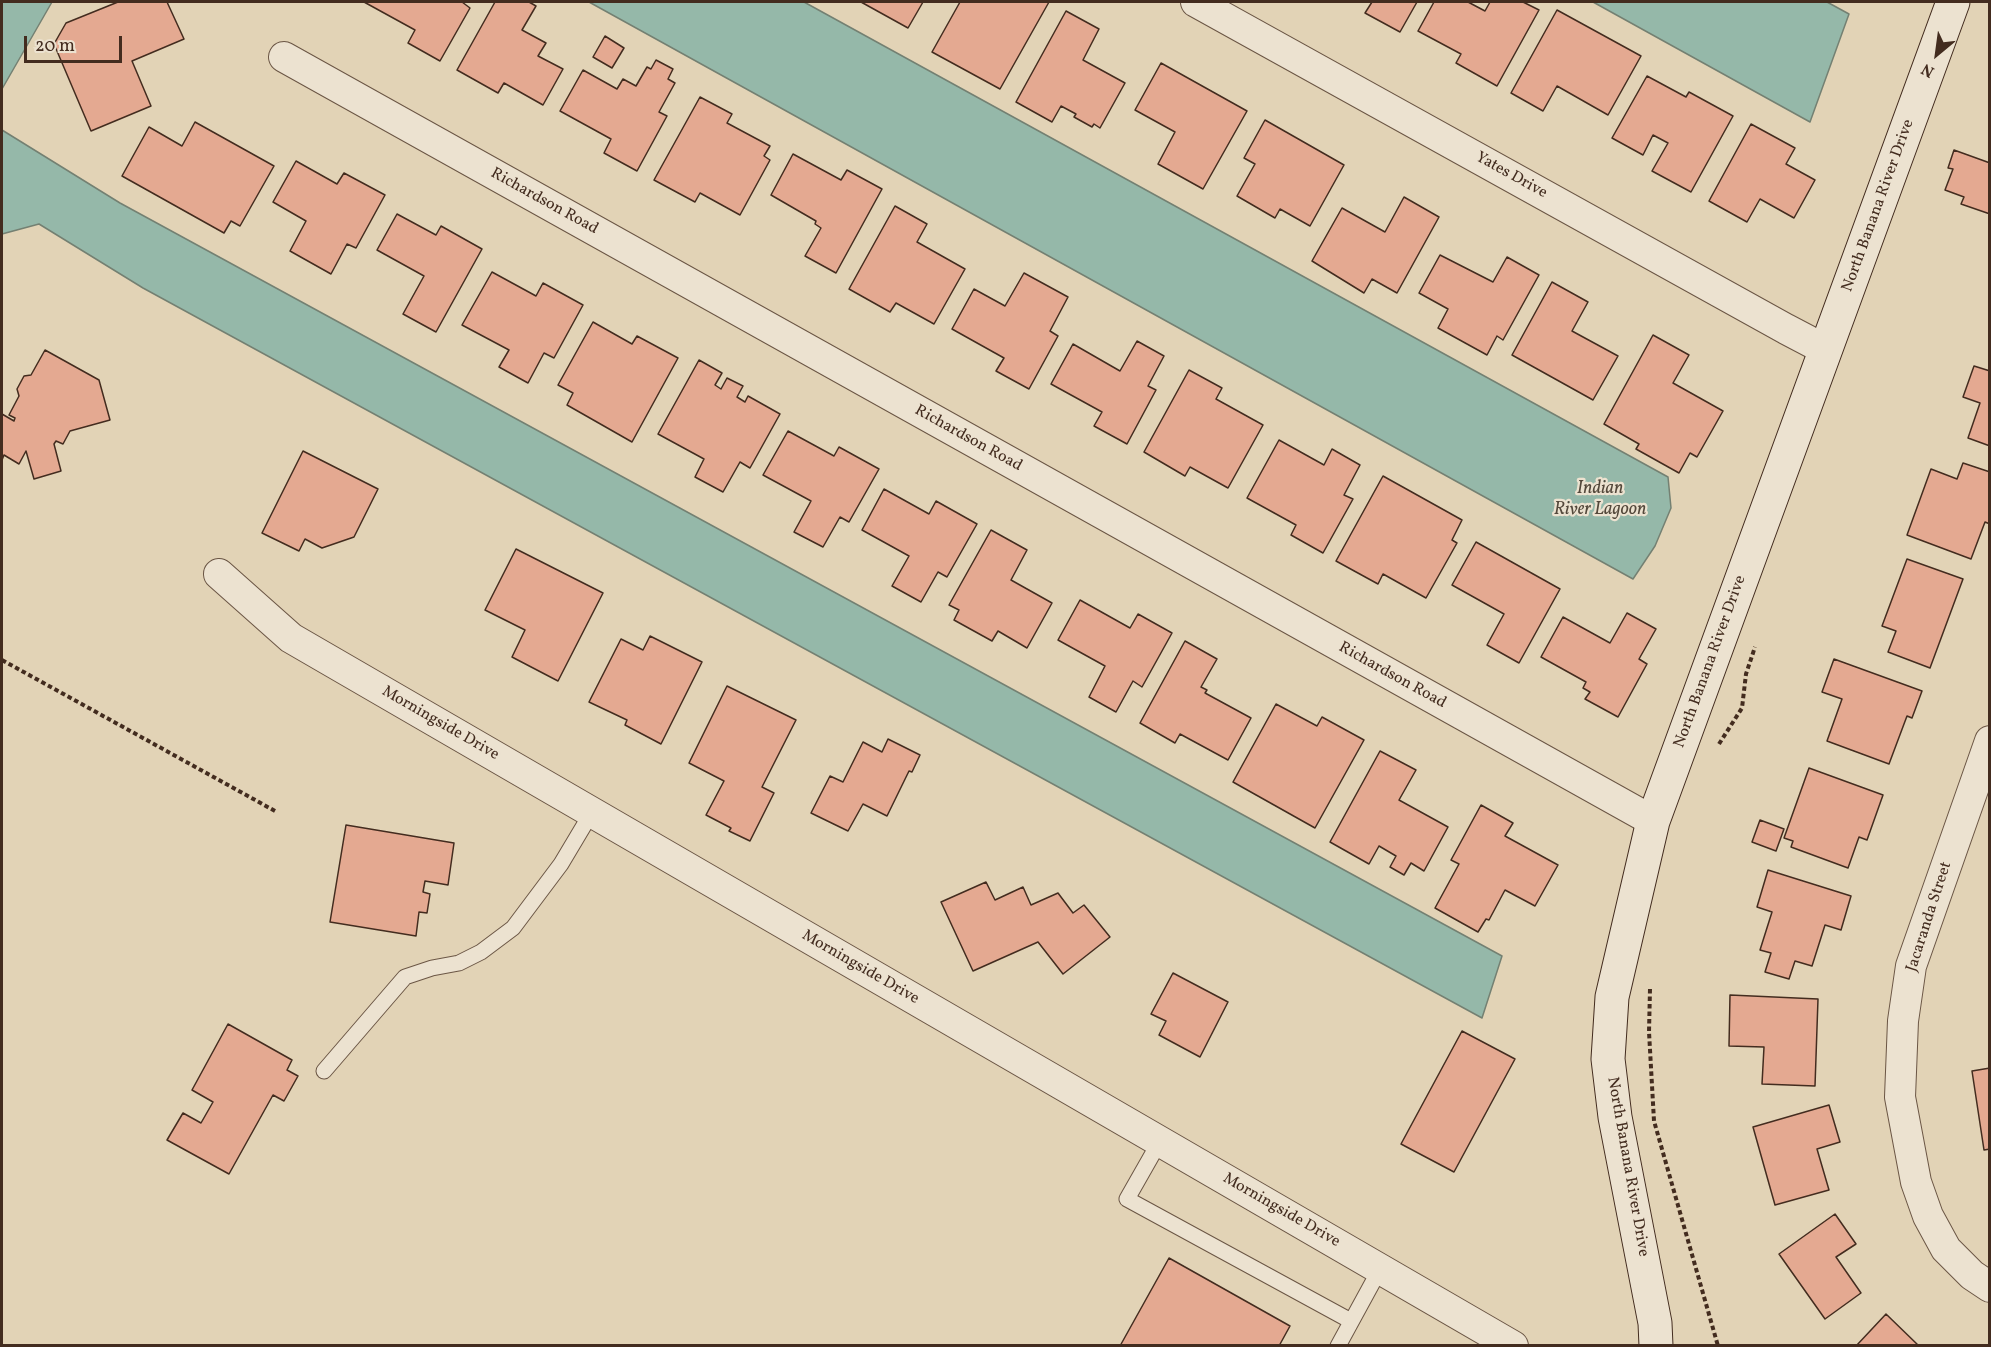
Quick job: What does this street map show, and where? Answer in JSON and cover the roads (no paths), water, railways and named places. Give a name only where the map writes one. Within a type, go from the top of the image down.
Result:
[{"type":"street","name":"Yates Drive","points":[[1196,2],[1826,350]]},
{"type":"street","name":"North Banana River Drive","points":[[1656,1346],[1655,1323],[1615,1117],[1608,1059],[1612,997],[1653,821],[1953,2]]},
{"type":"street","name":"Richardson Road","points":[[284,57],[1653,821]]},
{"type":"street","name":"Morningside Drive","points":[[219,574],[291,638],[1513,1346]]},
{"type":"street","name":"Jacaranda Street","points":[[1989,741],[1911,966],[1904,1021],[1900,1097],[1916,1182],[1928,1216],[1946,1248],[1972,1275],[1989,1287]]},
{"type":"lane","points":[[324,1071],[405,977],[432,968],[459,963],[481,952],[513,928],[561,864],[592,812]]},
{"type":"lane","points":[[1160,1141],[1127,1199],[1351,1321]]},
{"type":"lane","points":[[1339,1345],[1380,1269]]},
{"type":"water","points":[[2,2],[52,2],[2,89]]},
{"type":"water","name":"Indian River Lagoon","points":[[589,2],[804,2],[1668,477],[1671,508],[1655,546],[1633,579]]},
{"type":"water","points":[[1593,2],[1827,2],[1849,14],[1810,122]]},
{"type":"water","points":[[2,130],[120,203],[1502,956],[1482,1018],[143,288],[39,224],[2,234]]}]
